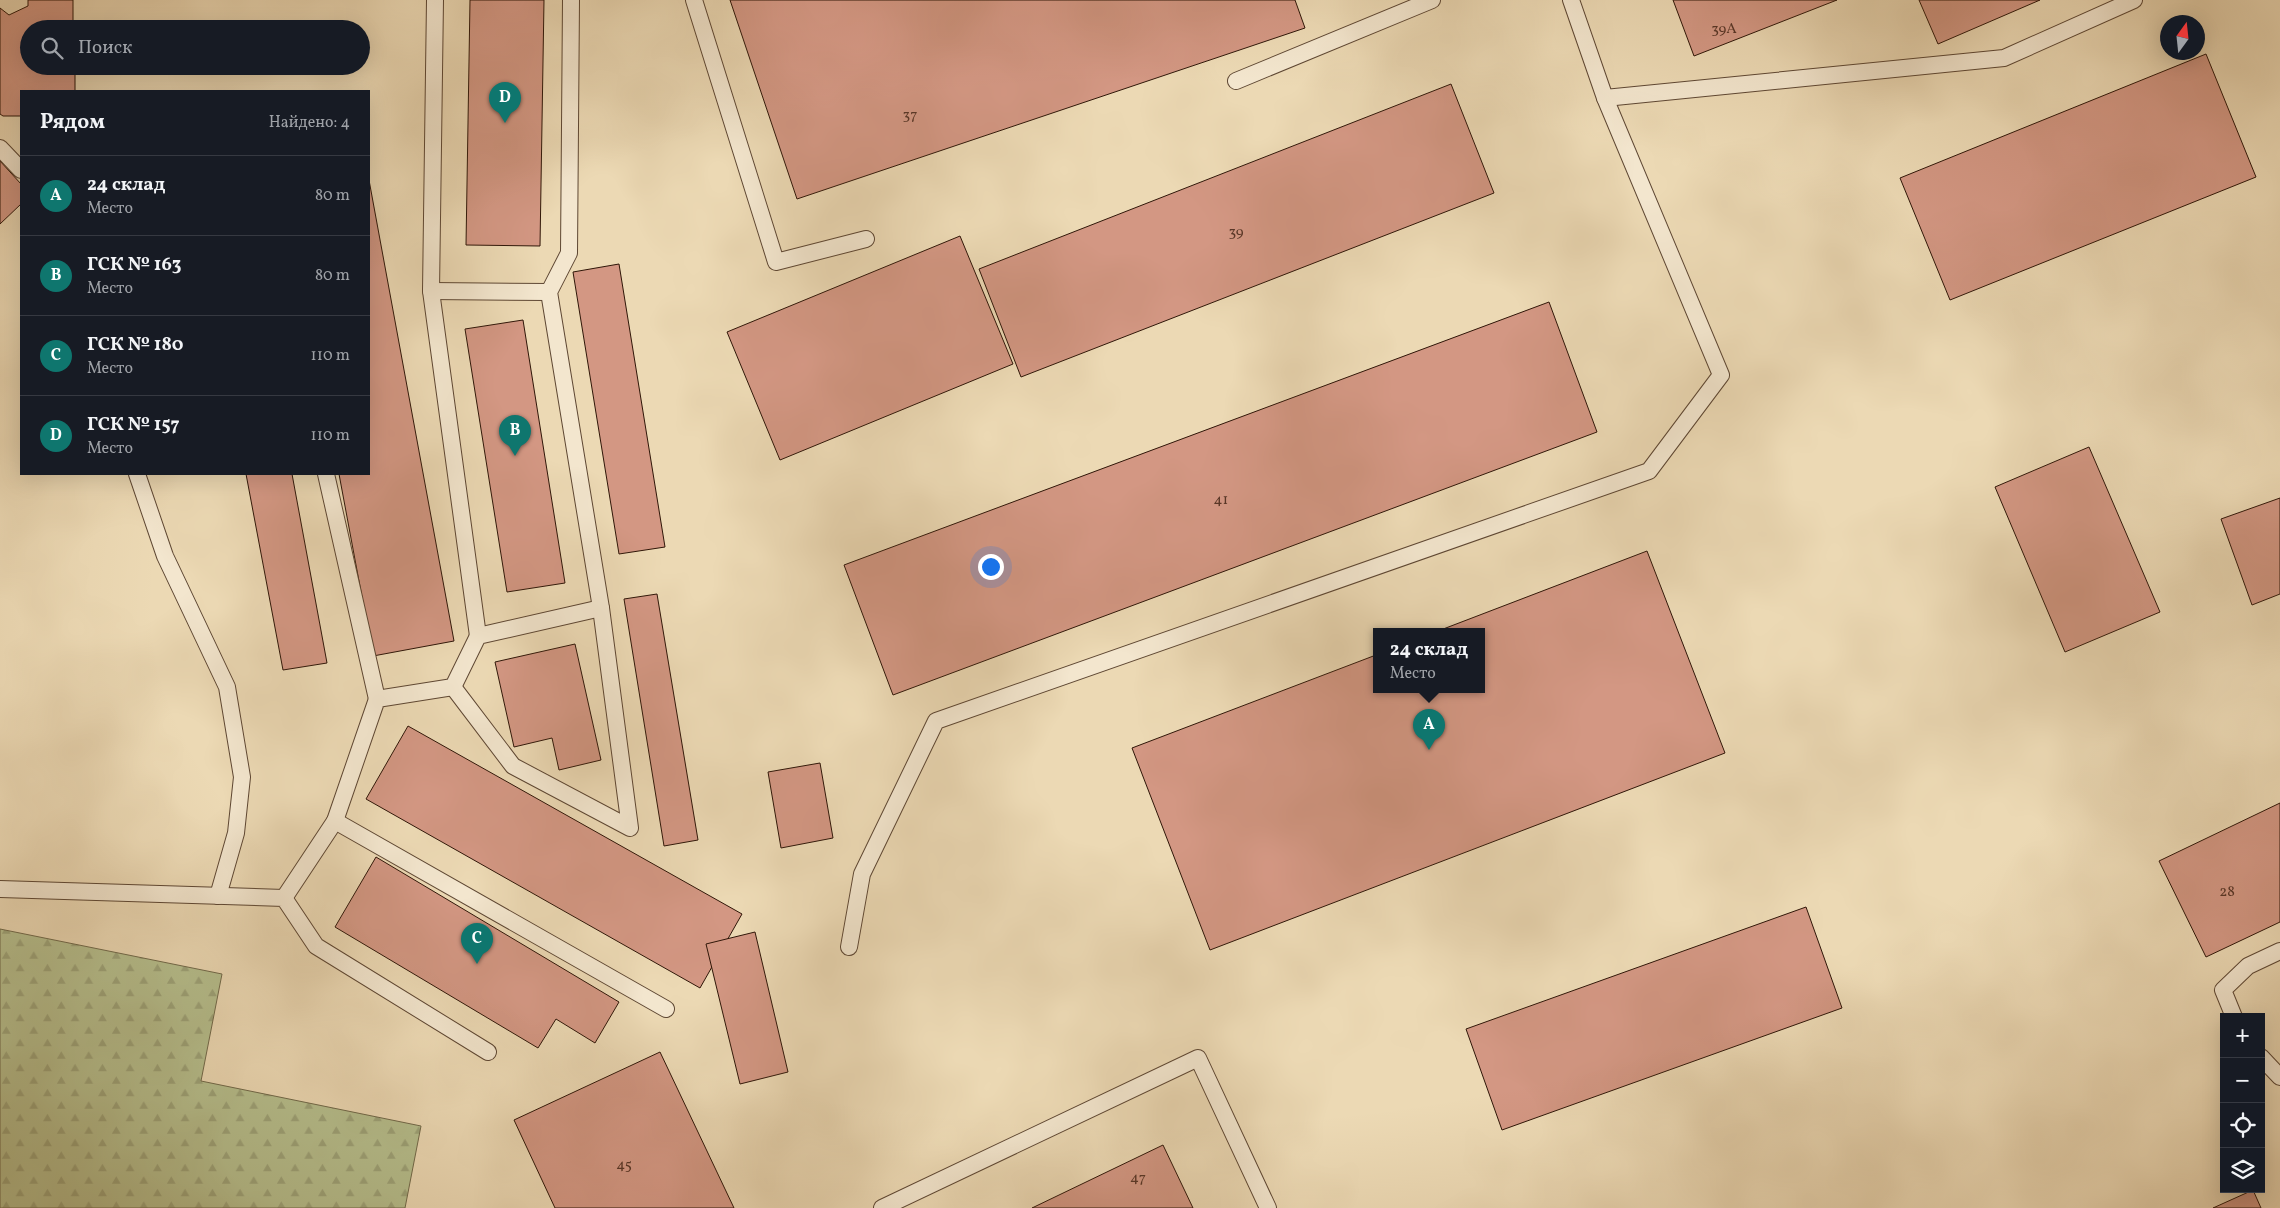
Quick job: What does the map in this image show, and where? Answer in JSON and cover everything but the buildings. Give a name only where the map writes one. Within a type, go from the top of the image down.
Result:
[{"type":"lane","points":[[435,0],[431,291],[478,636],[453,686]]},
{"type":"lane","points":[[453,686],[513,766],[630,828],[601,608],[549,292],[569,253],[571,0]]},
{"type":"lane","points":[[694,0],[776,262],[866,239]]},
{"type":"lane","points":[[1236,81],[1432,0]]},
{"type":"lane","points":[[849,946],[862,874],[936,721],[1649,471],[1721,375],[1605,98],[1571,0]]},
{"type":"lane","points":[[1605,98],[2004,58],[2134,0]]},
{"type":"lane","points":[[0,148],[20,169]]},
{"type":"lane","points":[[431,291],[549,292]]},
{"type":"lane","points":[[137,475],[165,556],[227,687],[242,777],[236,833],[218,896]]},
{"type":"lane","points":[[284,898],[335,821],[377,699],[326,475]]},
{"type":"lane","points":[[478,636],[601,608]]},
{"type":"lane","points":[[377,699],[453,686]]},
{"type":"lane","points":[[335,821],[666,1009]]},
{"type":"lane","points":[[0,889],[284,898]]},
{"type":"lane","points":[[284,898],[316,946],[488,1052]]},
{"type":"lane","points":[[2232,1013],[2223,990],[2248,966],[2280,951]]},
{"type":"lane","points":[[882,1208],[1198,1058],[1268,1208]]},
{"type":"lane","points":[[2265,1062],[2280,1077]]},
{"type":"green space","points":[[0,929],[222,974],[201,1081],[421,1126],[405,1208],[0,1208]]},
{"type":"place","name":"ГСК № 157","points":[[505,123]]},
{"type":"place","name":"ГСК № 163","points":[[515,456]]},
{"type":"place","name":"24 склад","points":[[1429,750]]},
{"type":"place","name":"ГСК № 180","points":[[477,964]]}]
